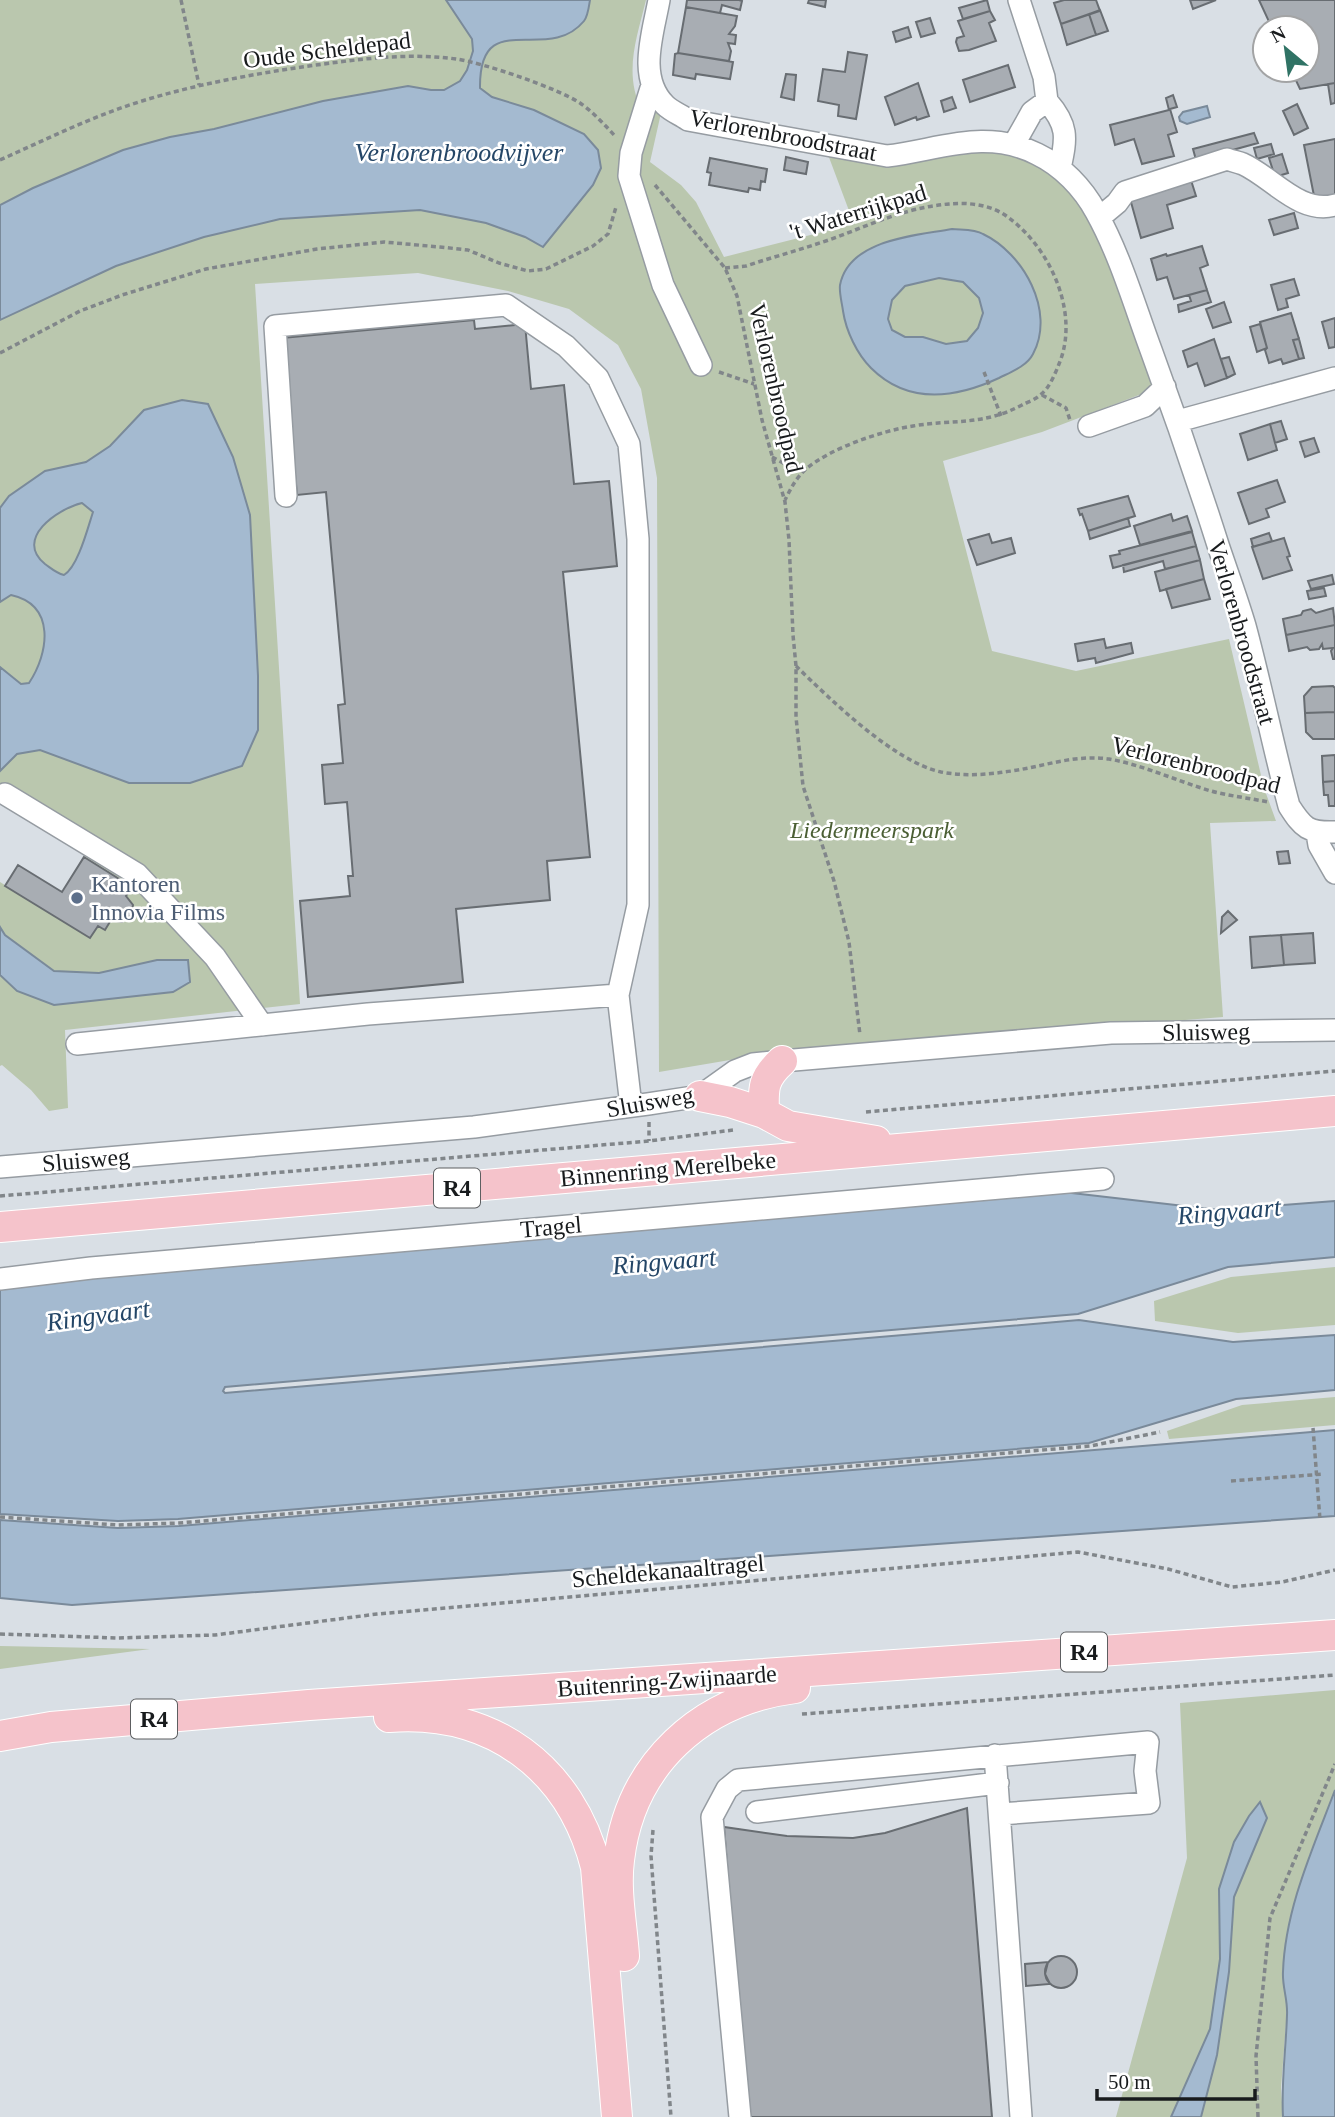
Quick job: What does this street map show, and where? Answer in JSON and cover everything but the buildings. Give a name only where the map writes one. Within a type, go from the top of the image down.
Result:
[{"type":"highway","points":[[764,1113],[763,1090],[769,1072],[782,1061]]},
{"type":"highway","name":"R4","points":[[700,1096],[711,1096],[764,1113],[788,1126],[812,1132],[828,1132],[914,1148]]},
{"type":"highway","name":"Binnenring Merelbeke","points":[[0,1227],[1335,1111]]},
{"type":"highway","name":"Buitenring-Zwijnaarde","points":[[0,1736],[51,1727],[309,1705],[1335,1635]]},
{"type":"highway","points":[[638,2117],[619,1896],[619,1862],[631,1809],[645,1779],[665,1753],[688,1732],[741,1700],[768,1691],[800,1687],[832,1669]]},
{"type":"highway","points":[[309,1705],[337,1721],[412,1715],[459,1721],[497,1735],[534,1761],[561,1788],[584,1829],[596,1867],[617,2117]]},
{"type":"street","points":[[659,0],[648,60],[652,85],[632,153],[629,176],[663,285],[701,365]]},
{"type":"street","points":[[1019,0],[1044,77],[1046,101],[1057,112],[1065,128],[1065,145],[1060,168]]},
{"type":"street","name":"Verlorenbroodstraat","points":[[652,85],[665,105],[688,120],[887,156],[913,153],[940,144],[978,141],[1014,144],[1037,153],[1060,168],[1081,190],[1099,218],[1178,421],[1244,625],[1290,806],[1299,822],[1308,830],[1326,832],[1319,845],[1335,873]]},
{"type":"street","points":[[1014,144],[1032,112],[1046,101]]},
{"type":"street","points":[[1099,218],[1117,203],[1125,192],[1227,159],[1243,164],[1302,202],[1315,207],[1335,205]]},
{"type":"street","points":[[286,496],[275,326],[506,305],[566,346],[597,378],[629,444],[638,539],[638,905],[618,995],[631,1107]]},
{"type":"street","points":[[1178,421],[1335,378]]},
{"type":"street","points":[[1089,426],[1145,407],[1165,387]]},
{"type":"street","points":[[5,794],[137,874],[215,957],[262,1025]]},
{"type":"street","points":[[77,1044],[368,1014],[618,995]]},
{"type":"street","name":"Sluisweg","points":[[0,1167],[474,1127],[631,1107],[700,1096],[735,1071],[753,1064],[782,1061],[1111,1033],[1335,1030]]},
{"type":"street","name":"Tragel","points":[[0,1279],[91,1268],[1103,1179]]},
{"type":"street","points":[[740,2117],[712,1818],[727,1789],[738,1780],[1148,1742],[1146,1771],[1149,1803],[1000,1814]]},
{"type":"street","points":[[995,1755],[1021,2117]]},
{"type":"street","points":[[757,1812],[998,1783]]},
{"type":"path","points":[[181,0],[199,85]]},
{"type":"path","name":"Oude Scheldepad","points":[[0,160],[83,122],[141,101],[199,85],[332,63],[425,56],[458,59],[557,91],[581,103],[632,153]]},
{"type":"path","name":"Verlorenbroodpad","points":[[632,153],[660,191],[725,268],[737,296],[771,457],[785,502],[796,666],[796,718],[803,786],[834,881],[849,942],[862,1053]]},
{"type":"path","points":[[0,353],[80,311],[122,295],[206,270],[317,249],[384,242],[468,250],[528,271],[546,269],[593,246],[608,234],[618,200]]},
{"type":"path","name":"'t Waterrijkpad","points":[[725,268],[746,265],[927,205],[962,203],[986,207],[1009,217],[1028,236],[1046,258],[1060,290],[1065,323],[1064,352],[1042,395]]},
{"type":"path","points":[[701,365],[754,384]]},
{"type":"path","points":[[985,372],[1001,416]]},
{"type":"path","points":[[785,502],[794,482],[806,469],[846,446],[879,434],[914,426],[979,421],[1001,416],[1042,395],[1066,408],[1074,429],[1089,426]]},
{"type":"path","points":[[771,457],[787,466],[806,469]]},
{"type":"path","name":"Verlorenbroodpad","points":[[796,666],[825,695],[885,743],[914,762],[940,772],[972,775],[1007,772],[1080,757],[1111,760],[1213,791],[1290,806]]},
{"type":"path","points":[[858,1113],[1335,1071]]},
{"type":"path","points":[[0,1196],[649,1141],[737,1130]]},
{"type":"path","points":[[1313,1428],[1320,1520]]},
{"type":"path","points":[[0,1517],[118,1525],[178,1522],[1090,1446],[1160,1432]]},
{"type":"path","points":[[1231,1481],[1324,1474]]},
{"type":"path","name":"Scheldekanaaltragel","points":[[0,1634],[117,1638],[215,1635],[377,1614],[1077,1552],[1168,1569],[1232,1587],[1282,1582],[1335,1570]]},
{"type":"path","points":[[1258,2117],[1256,2056],[1270,1918],[1335,1764]]},
{"type":"green space","name":"Liedermeerspark","points":[[0,0],[646,0],[633,55],[633,83],[642,110],[650,102],[661,113],[650,162],[681,185],[696,202],[724,257],[854,224],[827,152],[915,157],[1012,149],[1058,172],[1092,214],[1160,387],[1042,432],[943,461],[992,651],[1076,671],[1229,639],[1264,788],[1276,821],[1210,823],[1223,1017],[772,1053],[659,1072],[657,478],[641,389],[618,345],[569,309],[508,291],[418,273],[255,284],[300,1004],[65,1030],[68,1108],[49,1111],[31,1090],[0,1066],[0,975],[17,991],[54,1005],[173,992],[190,982],[188,960],[157,960],[99,973],[54,971],[5,935],[0,927],[0,882],[90,938],[98,926],[105,930],[111,920],[122,922],[129,917],[132,907],[126,896],[132,886],[84,857],[91,847],[0,801],[0,771],[17,754],[40,750],[82,765],[242,766],[258,730],[258,676],[250,515],[233,457],[144,410],[110,446],[86,462],[45,471],[9,496],[0,508]]},
{"type":"green space","points":[[82,503],[93,512],[78,556],[64,575],[45,564],[37,554],[34,545],[36,535],[51,518]]},
{"type":"green space","points":[[11,595],[26,600],[42,619],[44,645],[36,672],[29,684],[21,684],[0,667],[0,602]]},
{"type":"green space","points":[[1335,1267],[1335,1325],[1238,1333],[1155,1321],[1154,1301],[1231,1277]]},
{"type":"green space","points":[[1335,1397],[1335,1425],[1169,1439],[1167,1431],[1242,1405]]},
{"type":"green space","points":[[0,1646],[150,1649],[0,1669]]},
{"type":"green space","points":[[1335,1690],[1335,1790],[1309,1856],[1287,1932],[1283,1973],[1287,2011],[1281,2088],[1283,2117],[1116,2117],[1187,1858],[1180,1703]]},
{"type":"water","name":"Verlorenbroodvijver","points":[[446,0],[590,0],[584,21],[569,33],[552,39],[503,42],[491,48],[483,63],[480,88],[492,97],[534,110],[584,134],[598,150],[601,168],[593,185],[543,247],[525,237],[486,223],[420,210],[280,219],[204,237],[116,266],[0,320],[0,205],[123,150],[170,137],[214,129],[323,101],[408,86],[444,90],[460,81],[473,51],[472,39]]},
{"type":"water","points":[[1207,106],[1210,117],[1187,124],[1180,121],[1179,117],[1183,112]]},
{"type":"water","points":[[952,229],[980,232],[1011,255],[1032,285],[1038,302],[1041,320],[1039,337],[1033,354],[1023,365],[983,385],[949,393],[916,393],[885,380],[866,362],[853,342],[847,326],[840,285],[846,270],[856,258],[870,249],[886,242]],"holes":[[[939,278],[963,282],[979,298],[983,313],[978,328],[967,341],[946,344],[923,337],[905,337],[892,330],[888,319],[892,300],[905,286]]]},
{"type":"water","points":[[182,400],[208,404],[233,457],[250,515],[258,730],[242,766],[190,783],[129,783],[40,750],[17,754],[0,771],[0,667],[21,684],[29,683],[41,658],[44,632],[42,619],[26,600],[11,595],[0,602],[0,508],[9,496],[45,471],[86,462],[110,446],[144,410]],"holes":[[[82,503],[93,512],[82,546],[69,571],[64,575],[45,564],[34,545],[42,526],[61,512]]]},
{"type":"water","points":[[0,927],[5,935],[54,971],[99,973],[157,960],[188,960],[190,982],[173,992],[54,1005],[17,991],[0,975]]},
{"type":"water","name":"Ringvaart","points":[[1063,1192],[1219,1210],[1335,1201],[1335,1257],[1228,1267],[1078,1314],[225,1387],[223,1391],[225,1393],[1079,1320],[1233,1342],[1335,1335],[1335,1390],[1236,1399],[1089,1443],[178,1519],[118,1521],[0,1514],[0,1288],[66,1279]]},
{"type":"water","points":[[1335,1430],[1335,1516],[72,1605],[0,1598],[0,1520],[118,1528],[179,1526]]},
{"type":"water","points":[[1335,1790],[1335,2117],[1283,2117],[1287,2009],[1283,1977],[1285,1948],[1309,1856]]},
{"type":"water","points":[[1260,1802],[1267,1818],[1234,1897],[1229,1972],[1217,2055],[1201,2117],[1171,2117],[1210,2029],[1220,1959],[1219,1889],[1234,1842]]},
{"type":"place","name":"Kantoren Innovia Films","points":[[77,898]]}]
